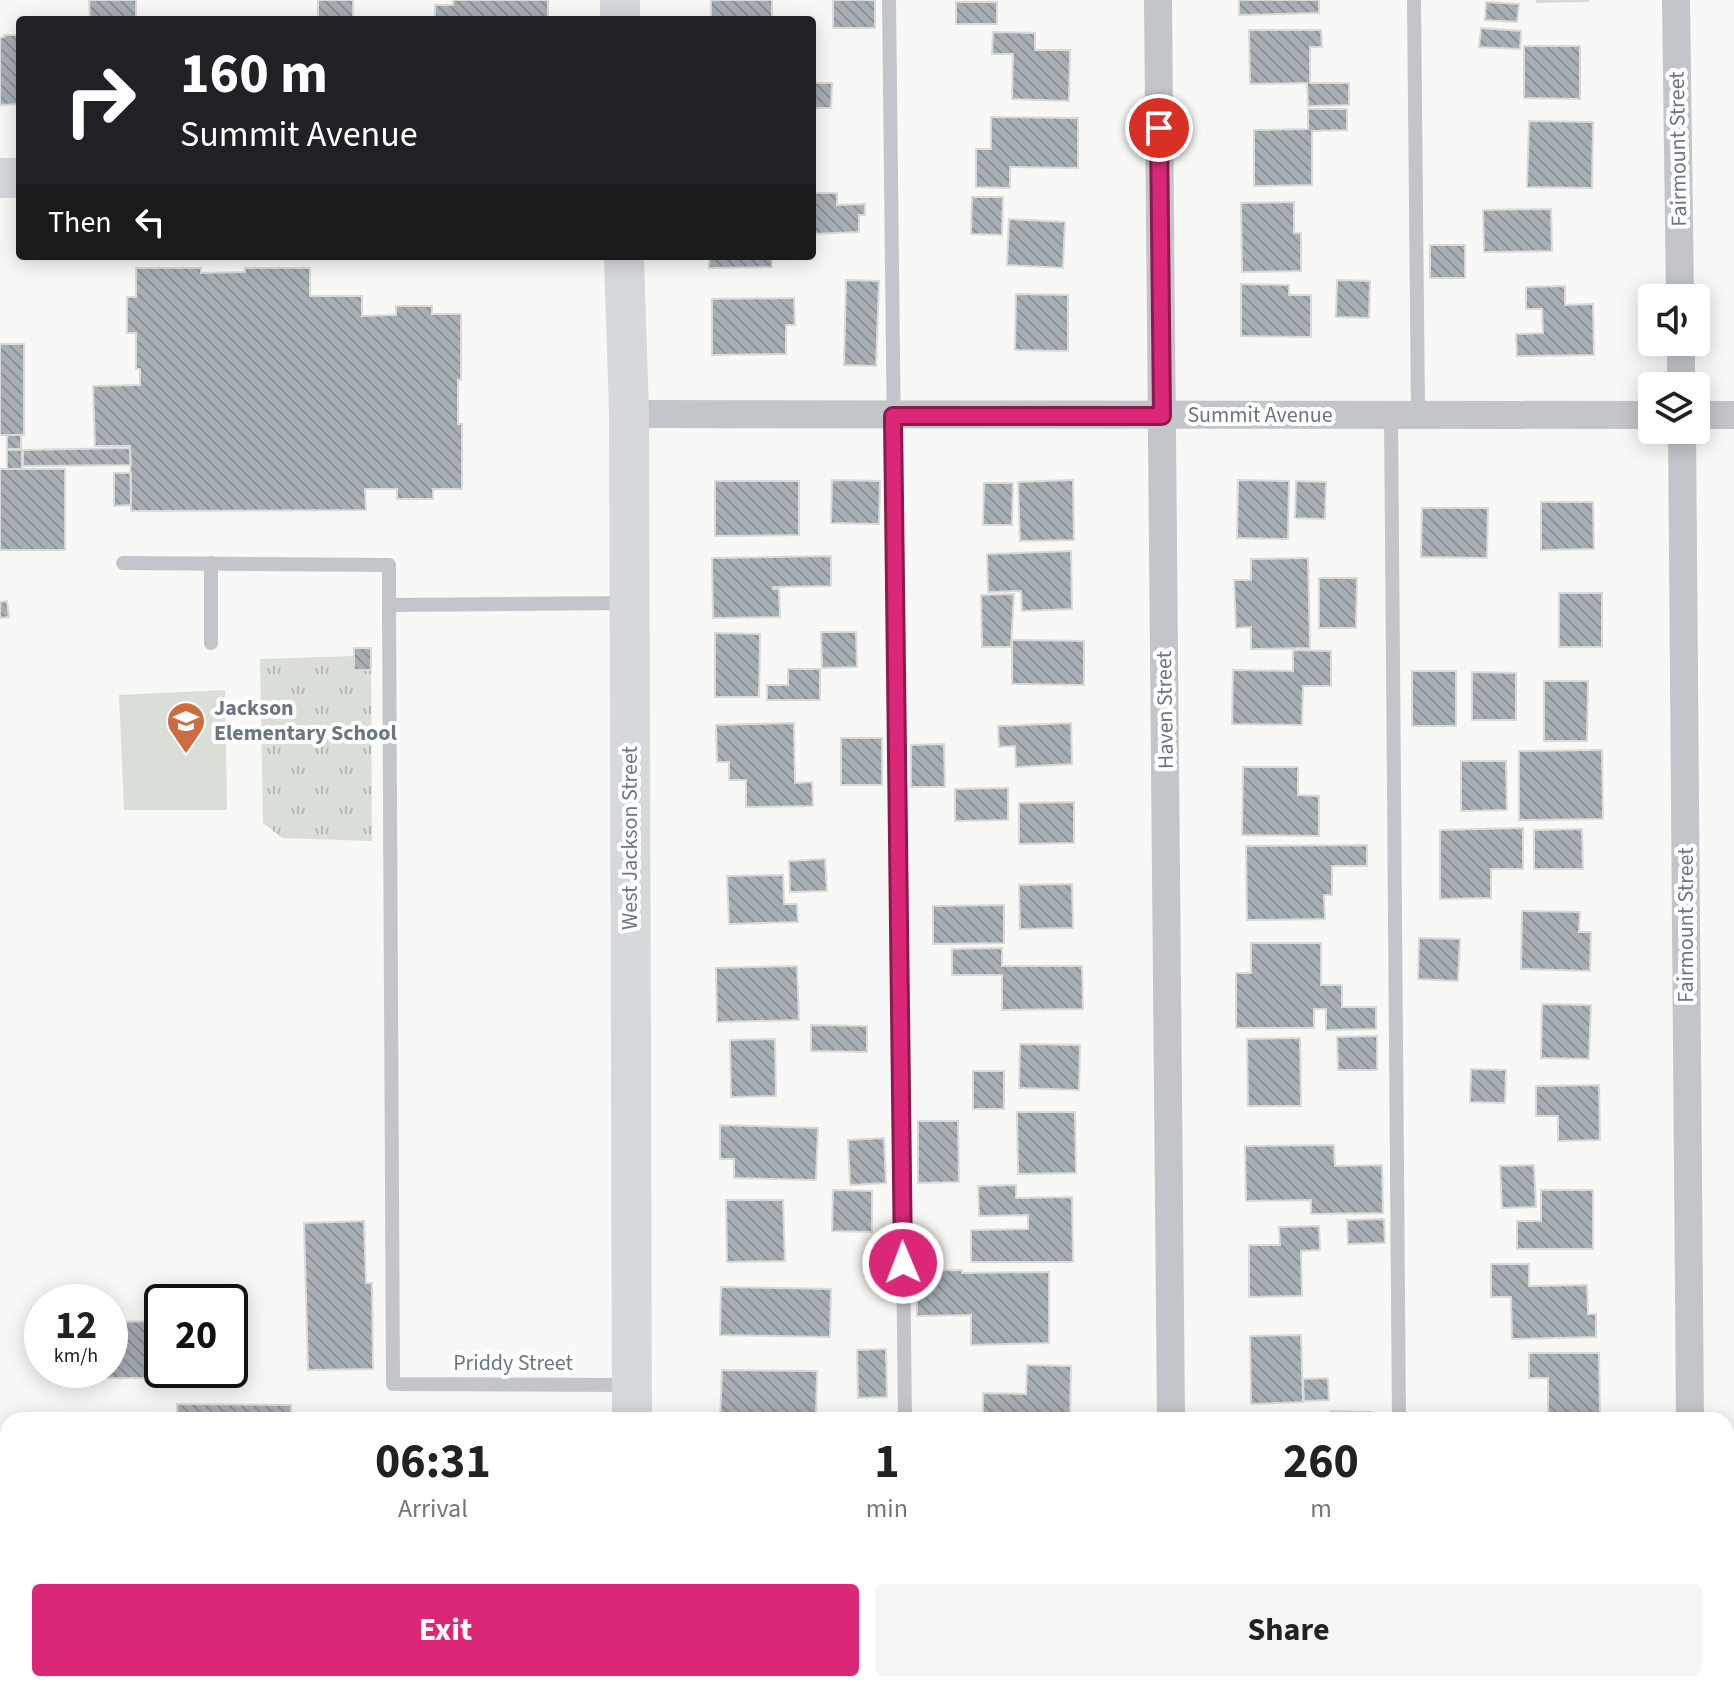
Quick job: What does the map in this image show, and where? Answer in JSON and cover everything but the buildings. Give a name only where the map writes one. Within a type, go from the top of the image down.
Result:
[{"type":"street","name":"Haven Street","points":[[1158,0],[1171,1412]]},
{"type":"street","name":"Fairmount Street","points":[[1676,0],[1680,284]]},
{"type":"street","name":"West Jackson Street","points":[[624,260],[629,414],[632,1403]]},
{"type":"street","name":"Summit Avenue","points":[[629,414],[1638,415]]},
{"type":"street","points":[[1710,415],[1734,415]]},
{"type":"street","name":"Fairmount Street","points":[[1682,444],[1690,1412]]},
{"type":"lane","points":[[889,0],[905,1412]]},
{"type":"lane","points":[[1399,1412],[1404,414],[1414,0]]},
{"type":"lane","points":[[123,563],[389,565],[389,605],[629,603]]},
{"type":"lane","points":[[211,563],[211,643]]},
{"type":"lane","name":"Priddy Street","points":[[389,605],[393,1384],[632,1403]]},
{"type":"green space","points":[[354,656],[354,670],[371,670],[372,841],[282,838],[263,823],[260,659]]},
{"type":"green space","points":[[225,690],[227,810],[124,810],[119,695]]},
{"type":"place","name":"Jackson Elementary School","points":[[186,755]]},
{"type":"route","points":[[903,1263],[893,416],[1162,416],[1159,128]]}]
